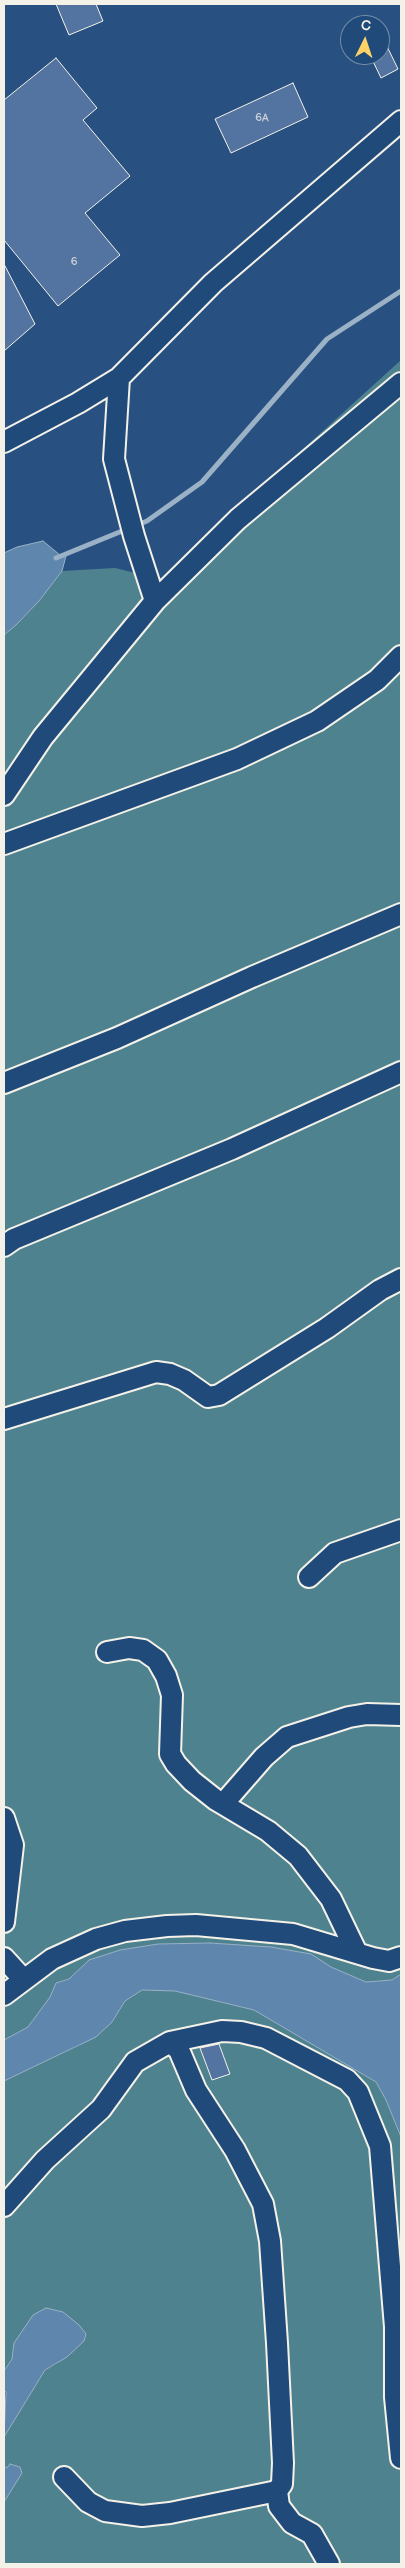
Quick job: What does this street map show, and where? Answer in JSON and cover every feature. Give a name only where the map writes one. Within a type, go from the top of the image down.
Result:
[{"type":"street","points":[[4,442],[78,403],[119,378],[212,283],[401,121]]},
{"type":"street","points":[[119,378],[114,459],[134,536],[155,601]]},
{"type":"street","points":[[4,795],[44,737],[155,601],[238,519],[401,382]]},
{"type":"street","points":[[4,844],[236,759],[308,725],[377,680],[401,656]]},
{"type":"street","points":[[4,1083],[117,1038],[252,976],[401,914]]},
{"type":"street","points":[[4,1246],[14,1239],[232,1149],[401,1072]]},
{"type":"street","points":[[4,1420],[156,1372],[170,1374],[184,1380],[208,1397],[219,1396],[327,1328],[380,1290],[401,1279]]},
{"type":"street","points":[[309,1577],[335,1553],[401,1530]]},
{"type":"street","points":[[107,1652],[129,1648],[143,1650],[157,1660],[166,1676],[172,1695],[170,1754],[192,1781],[223,1804],[268,1831],[298,1856],[331,1899],[357,1953]]},
{"type":"street","points":[[223,1804],[264,1757],[287,1737],[349,1717],[366,1714],[401,1715]]},
{"type":"street","points":[[4,1818],[13,1845],[4,1922]]},
{"type":"street","points":[[4,1995],[52,1959],[96,1940],[125,1932],[167,1926],[196,1925],[293,1934],[357,1953],[389,1960],[401,1957]]},
{"type":"street","points":[[4,1958],[24,1980]]},
{"type":"street","points":[[4,2206],[45,2160],[101,2108],[135,2062],[170,2042],[222,2032],[241,2032],[266,2038],[347,2080],[358,2092],[380,2146],[395,2327],[395,2397],[401,2458]]},
{"type":"street","points":[[64,2477],[88,2502],[105,2511],[127,2515],[170,2513],[277,2491],[282,2484],[284,2463],[278,2343],[270,2241],[263,2204],[235,2150],[196,2090],[179,2050],[170,2042]]},
{"type":"street","points":[[277,2491],[279,2506],[284,2516],[312,2534],[329,2564]]},
{"type":"green space","points":[[401,360],[401,1974],[392,1980],[366,1982],[331,1967],[311,1955],[271,1947],[210,1943],[158,1944],[120,1950],[89,1960],[69,1979],[56,1984],[50,1997],[28,2027],[4,2040],[4,635],[39,601],[62,571],[115,568],[160,579]]},
{"type":"green space","points":[[142,1990],[175,1991],[254,2010],[376,2082],[386,2100],[401,2137],[401,2564],[4,2564],[4,2502],[22,2473],[20,2467],[10,2464],[7,2468],[4,2466],[4,2437],[45,2370],[58,2363],[14,2343],[12,2359],[4,2371],[4,2081],[80,2045],[112,2022],[125,2001]]},
{"type":"water","points":[[43,541],[60,555],[66,556],[62,571],[39,601],[4,635],[4,553],[17,547]]},
{"type":"water","points":[[210,1943],[271,1947],[311,1954],[331,1967],[366,1982],[392,1980],[401,1974],[401,2137],[386,2100],[376,2082],[254,2010],[175,1991],[142,1990],[125,2001],[112,2022],[96,2037],[4,2081],[4,2040],[28,2027],[50,1997],[56,1983],[69,1979],[89,1960],[120,1950],[158,1944]]},
{"type":"water","points":[[46,2308],[63,2312],[79,2325],[86,2334],[84,2341],[67,2357],[45,2370],[4,2437],[6,2392],[4,2390],[4,2371],[12,2359],[14,2343],[33,2315]]},
{"type":"water","points":[[10,2464],[20,2467],[22,2473],[4,2502],[4,2466],[7,2468]]},
{"type":"building","points":[[56,4],[96,4],[103,21],[69,35]]},
{"type":"building","points":[[390,53],[398,69],[381,78],[375,65],[390,65]]},
{"type":"building","points":[[56,58],[97,108],[83,120],[130,176],[85,213],[120,255],[58,306],[4,240],[4,100]]},
{"type":"building","points":[[293,83],[308,117],[231,153],[215,119]]},
{"type":"building","points":[[4,264],[35,324],[4,351]]},
{"type":"building","points":[[219,2044],[230,2074],[212,2080],[200,2048]]},
{"type":"waterway","points":[[135,526],[147,521],[202,482],[327,339],[401,291]]},
{"type":"waterway","points":[[56,558],[127,529]]}]
